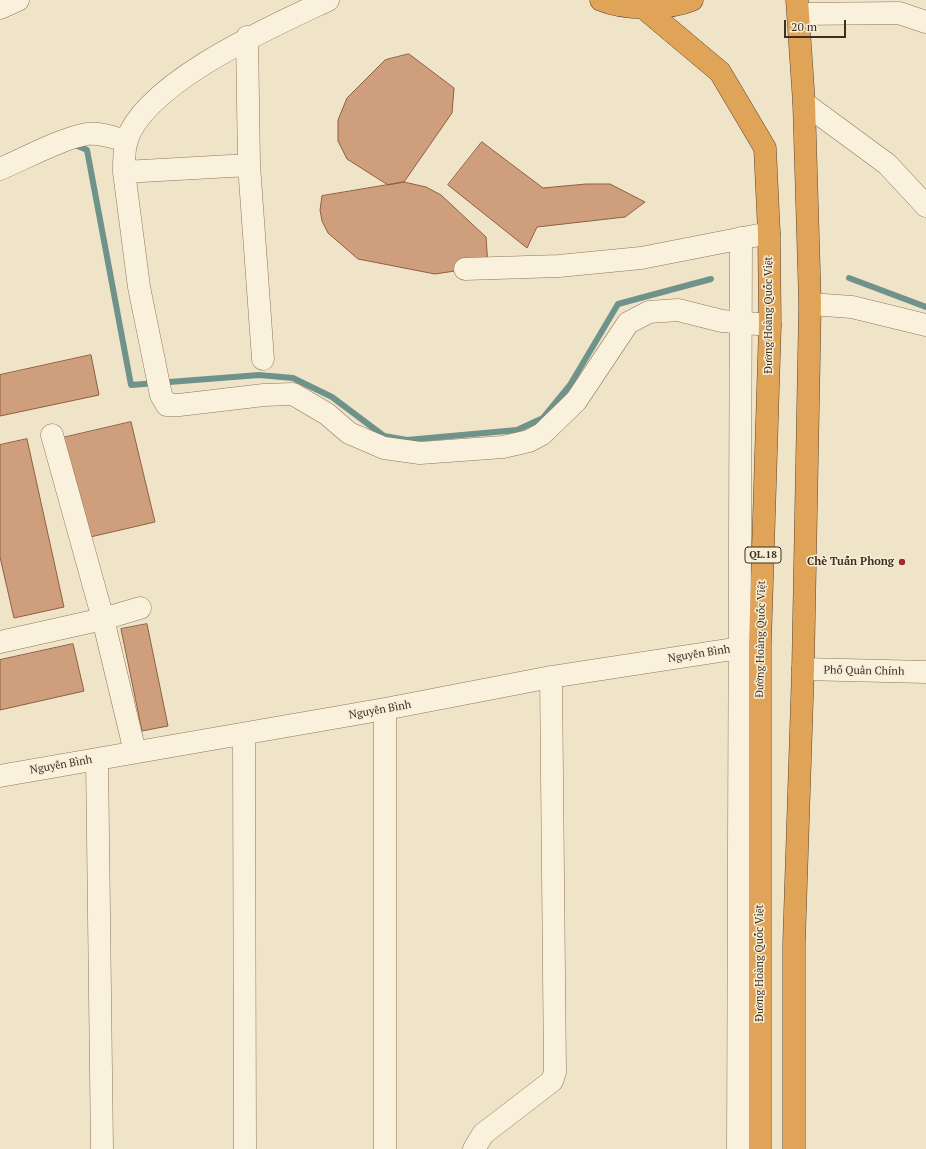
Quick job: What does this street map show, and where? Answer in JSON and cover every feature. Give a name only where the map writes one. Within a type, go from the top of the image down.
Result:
[{"type":"highway","name":"QL.18","points":[[601,0],[645,9],[684,4],[692,0]]},
{"type":"highway","points":[[794,1149],[794,943],[803,669],[810,304],[804,103],[798,7]]},
{"type":"highway","name":"Đường Hoàng Quốc Việt","points":[[645,9],[720,72],[765,148],[769,233],[770,325],[750,647],[760,1149]]},
{"type":"street","points":[[0,8],[18,0]]},
{"type":"street","points":[[328,0],[247,38],[174,84],[142,116],[127,141],[124,156],[124,172],[139,287],[161,395],[167,404],[173,406],[264,395],[293,394],[327,414],[349,433],[384,448],[420,453],[503,446],[529,441],[542,434],[576,401],[628,323],[649,312],[678,310],[722,321],[770,325]]},
{"type":"street","points":[[798,7],[899,13],[926,22]]},
{"type":"street","points":[[247,38],[249,165],[263,359]]},
{"type":"street","points":[[804,103],[887,164],[926,206]]},
{"type":"street","points":[[0,169],[69,139],[88,134],[101,134],[127,141]]},
{"type":"street","points":[[124,172],[249,165]]},
{"type":"street","points":[[465,269],[559,266],[641,258],[769,233]]},
{"type":"street","points":[[738,1149],[750,647],[740,323],[741,238]]},
{"type":"street","points":[[810,304],[852,307],[926,325]]},
{"type":"street","points":[[52,435],[103,619],[135,752]]},
{"type":"street","points":[[0,642],[103,619],[140,608]]},
{"type":"street","name":"Nguyễn Bình","points":[[0,776],[385,709],[551,677],[750,647]]},
{"type":"street","name":"Phố Quân Chính","points":[[803,669],[926,672]]},
{"type":"street","points":[[474,1149],[483,1134],[552,1082],[555,1072],[551,677]]},
{"type":"street","points":[[385,709],[385,1149]]},
{"type":"street","points":[[244,734],[245,1149]]},
{"type":"street","points":[[98,759],[102,1149]]},
{"type":"building","points":[[409,54],[454,88],[452,113],[404,182],[388,185],[347,159],[338,141],[338,120],[347,98],[385,60]]},
{"type":"building","points":[[482,142],[543,188],[586,184],[610,184],[645,202],[625,217],[537,227],[527,248],[448,185]]},
{"type":"building","points":[[404,182],[426,187],[441,195],[486,237],[488,266],[435,274],[358,259],[328,233],[322,221],[320,210],[322,196]]},
{"type":"building","points":[[91,355],[99,395],[0,416],[0,375]]},
{"type":"building","points":[[131,422],[155,522],[86,538],[62,438]]},
{"type":"building","points":[[27,439],[64,607],[14,618],[0,557],[0,445]]},
{"type":"building","points":[[147,624],[168,726],[142,731],[121,629]]},
{"type":"building","points":[[73,644],[84,691],[0,710],[0,660]]},
{"type":"waterway","points":[[73,144],[87,150],[131,385],[259,375],[293,378],[332,397],[384,436],[407,440],[517,430],[543,418],[570,385],[618,304],[711,279]]},
{"type":"waterway","points":[[849,278],[926,307]]},
{"type":"place","name":"Chè Tuấn Phong","points":[[902,562]]}]
